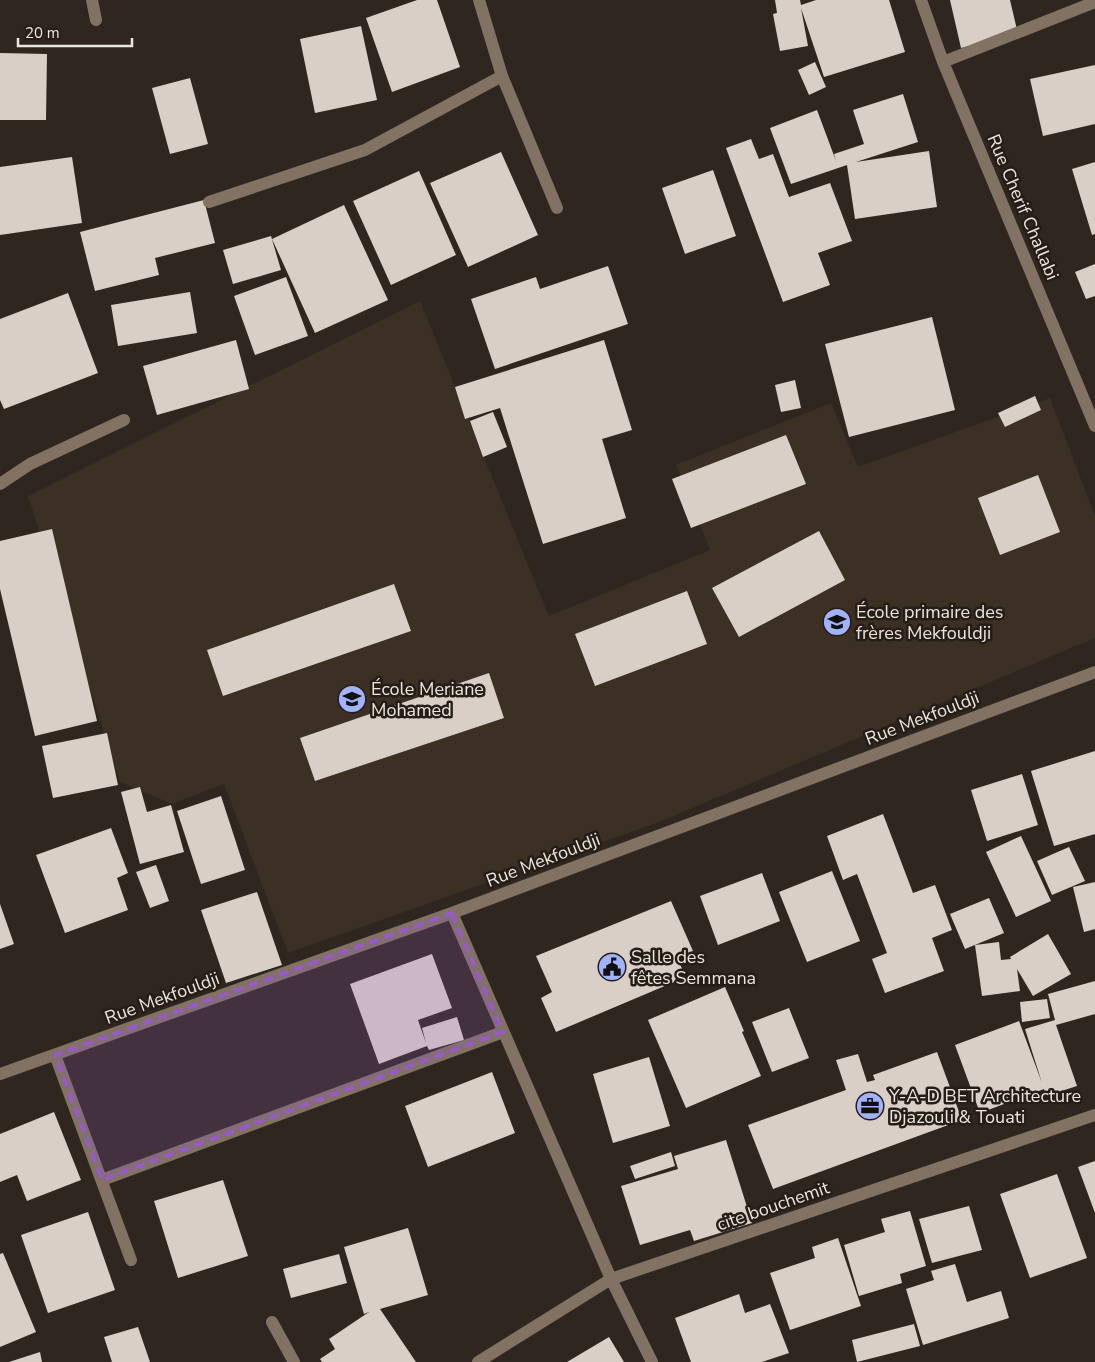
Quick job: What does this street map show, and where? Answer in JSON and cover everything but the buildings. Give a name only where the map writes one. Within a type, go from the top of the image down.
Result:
[{"type":"street","points":[[92,0],[96,20]]},
{"type":"street","points":[[478,0],[502,76],[557,208]]},
{"type":"street","name":"Rue Cherif Challabi","points":[[921,0],[943,62],[1095,426]]},
{"type":"street","points":[[943,62],[1095,2]]},
{"type":"street","points":[[209,202],[365,150],[502,76]]},
{"type":"street","points":[[0,484],[30,464],[124,420]]},
{"type":"street","name":"Rue Mekfouldji","points":[[0,1074],[452,913],[1095,672]]},
{"type":"street","points":[[452,913],[611,1279],[652,1362]]},
{"type":"street","points":[[102,1180],[503,1032]]},
{"type":"street","points":[[55,1055],[131,1260]]},
{"type":"street","name":"cite bouchemit","points":[[478,1362],[611,1279],[1095,1115]]},
{"type":"street","points":[[272,1322],[294,1362]]},
{"type":"highlighted area","points":[[452,913],[503,1032],[102,1180],[55,1055]]},
{"type":"shaded area","name":"École Meriane Mohamed","points":[[420,301],[549,616],[710,550],[676,465],[831,403],[858,467],[1050,398],[1095,516],[1095,638],[659,822],[288,953],[224,784],[172,804],[120,782],[28,496]]},
{"type":"place","name":"École primaire des frères Mekfouldji","points":[[837,622]]},
{"type":"place","name":"École Meriane Mohamed","points":[[352,699]]},
{"type":"place","name":"Salle des fêtes Semmana","points":[[612,967]]},
{"type":"place","name":"Y-A-D BET Architecture Djazouli & Touati","points":[[870,1106]]}]
